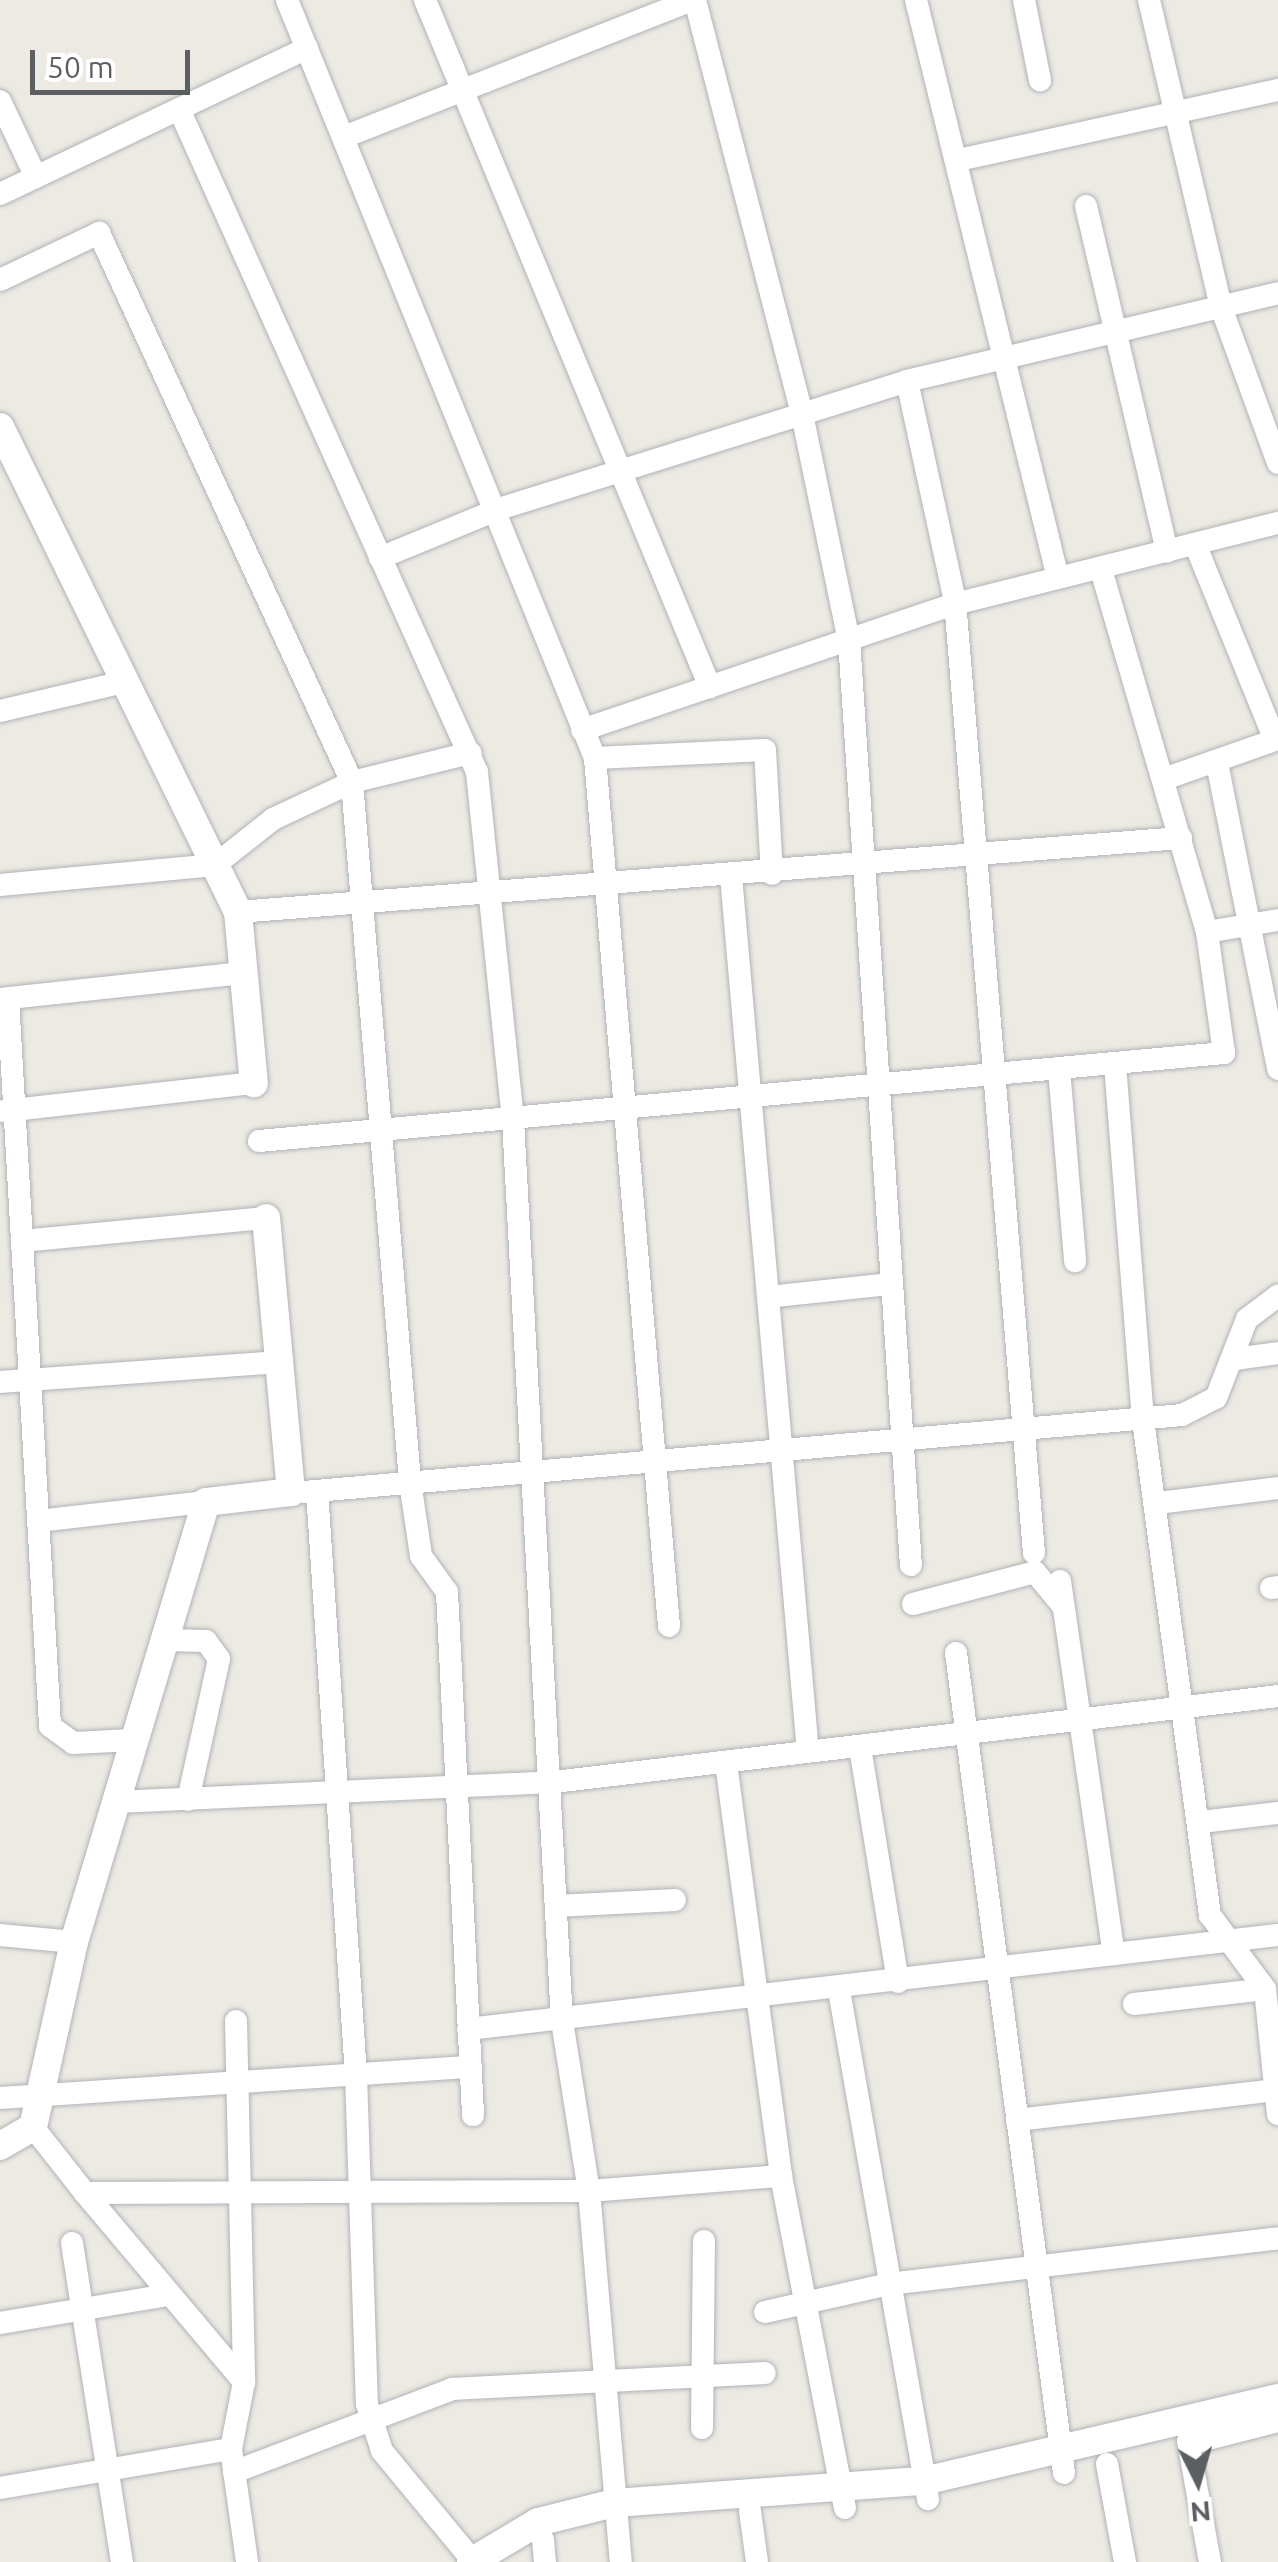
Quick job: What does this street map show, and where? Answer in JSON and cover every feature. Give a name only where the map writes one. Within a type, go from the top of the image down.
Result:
[{"type":"street","points":[[287,0],[500,510],[595,758],[669,1626]]},
{"type":"street","points":[[424,0],[710,687]]},
{"type":"street","points":[[344,136],[694,0],[802,414],[849,640],[874,1088],[910,1564]]},
{"type":"street","points":[[916,0],[959,160],[1058,578]]},
{"type":"street","points":[[1024,0],[1040,80]]},
{"type":"street","points":[[1150,0],[1221,306],[1278,463]]},
{"type":"street","points":[[0,194],[307,48]]},
{"type":"street","points":[[959,160],[1278,90]]},
{"type":"street","points":[[0,102],[36,177]]},
{"type":"street","points":[[180,109],[470,754],[513,1120],[554,1782],[562,2021],[589,2190],[600,2381],[621,2562]]},
{"type":"street","points":[[1086,206],[1167,552]]},
{"type":"street","points":[[0,280],[99,233],[352,782],[386,1127],[410,1482],[421,1556],[442,1574],[447,1592],[473,2115]]},
{"type":"street","points":[[380,558],[500,510],[907,381],[1278,293]]},
{"type":"street","points":[[907,381],[955,604],[1020,1425],[1034,1553]]},
{"type":"street","points":[[0,426],[238,912],[254,1083],[7,1111]]},
{"type":"street","points":[[582,730],[955,604],[1278,523]]},
{"type":"street","points":[[1164,780],[1277,744],[1195,544]]},
{"type":"street","points":[[259,1141],[386,1127],[627,1113],[1224,1053],[1207,932],[1101,569]]},
{"type":"street","points":[[0,711],[124,682]]},
{"type":"street","points":[[595,758],[765,750],[772,874]]},
{"type":"street","points":[[0,885],[215,864],[273,819],[352,782],[470,754]]},
{"type":"street","points":[[1217,763],[1254,924],[1278,1069]]},
{"type":"street","points":[[238,912],[606,882],[862,868],[1181,838]]},
{"type":"street","points":[[731,876],[808,1752]]},
{"type":"street","points":[[1207,932],[1278,920]]},
{"type":"street","points":[[133,1740],[73,1743],[50,1726],[22,1241],[7,1111],[4,999],[244,972]]},
{"type":"street","points":[[1115,1064],[1143,1420],[1201,1822],[1222,1941],[1251,1961],[1265,1989],[1278,2114]]},
{"type":"street","points":[[1060,1070],[1075,1260]]},
{"type":"street","points":[[22,1241],[266,1218],[279,1362],[304,1492],[339,1797],[356,2075],[355,2187],[372,2427],[478,2558]]},
{"type":"street","points":[[768,1297],[889,1284]]},
{"type":"street","points":[[38,1521],[780,1445],[1020,1425],[1143,1420],[1208,1405],[1235,1358],[1252,1312],[1278,1296]]},
{"type":"street","points":[[1235,1358],[1278,1353]]},
{"type":"street","points":[[0,1382],[279,1362]]},
{"type":"street","points":[[1158,1503],[1278,1488]]},
{"type":"street","points":[[0,2146],[33,2127],[74,1942],[206,1502]]},
{"type":"street","points":[[913,1604],[1035,1572],[1061,1593],[1114,1954]]},
{"type":"street","points":[[164,1640],[206,1642],[219,1658],[188,1800]]},
{"type":"street","points":[[956,1653],[1063,2464]]},
{"type":"street","points":[[116,1802],[339,1797],[554,1782],[1278,1696]]},
{"type":"street","points":[[860,1747],[898,1982]]},
{"type":"street","points":[[726,1763],[781,2176],[808,2300],[843,2498]]},
{"type":"street","points":[[1201,1822],[1278,1813]]},
{"type":"street","points":[[556,1906],[676,1900]]},
{"type":"street","points":[[0,1935],[74,1942]]},
{"type":"street","points":[[468,2028],[840,1990],[1278,1935]]},
{"type":"street","points":[[1134,2004],[1265,1989]]},
{"type":"street","points":[[840,1990],[926,2490]]},
{"type":"street","points":[[236,2021],[244,2189],[244,2382],[232,2460],[247,2562]]},
{"type":"street","points":[[0,2098],[472,2067]]},
{"type":"street","points":[[1017,2120],[1276,2090]]},
{"type":"street","points":[[33,2127],[167,2295],[244,2382]]},
{"type":"street","points":[[84,2193],[355,2187],[589,2190],[781,2176]]},
{"type":"street","points":[[765,2312],[889,2284],[1278,2238]]},
{"type":"street","points":[[702,2428],[704,2241]]},
{"type":"street","points":[[72,2243],[122,2562]]},
{"type":"street","points":[[0,2323],[167,2295]]},
{"type":"street","points":[[0,2488],[107,2470],[232,2460],[372,2427],[452,2389],[765,2373]]},
{"type":"street","points":[[478,2558],[538,2522],[926,2490],[1063,2464],[1278,2398]]},
{"type":"street","points":[[1063,2464],[1108,2464],[1278,2418]]},
{"type":"street","points":[[1188,2441],[1210,2562]]},
{"type":"street","points":[[1108,2464],[1124,2562]]},
{"type":"street","points":[[478,2558],[544,2551],[616,2513],[750,2510],[843,2498]]},
{"type":"street","points":[[750,2510],[756,2562]]}]
